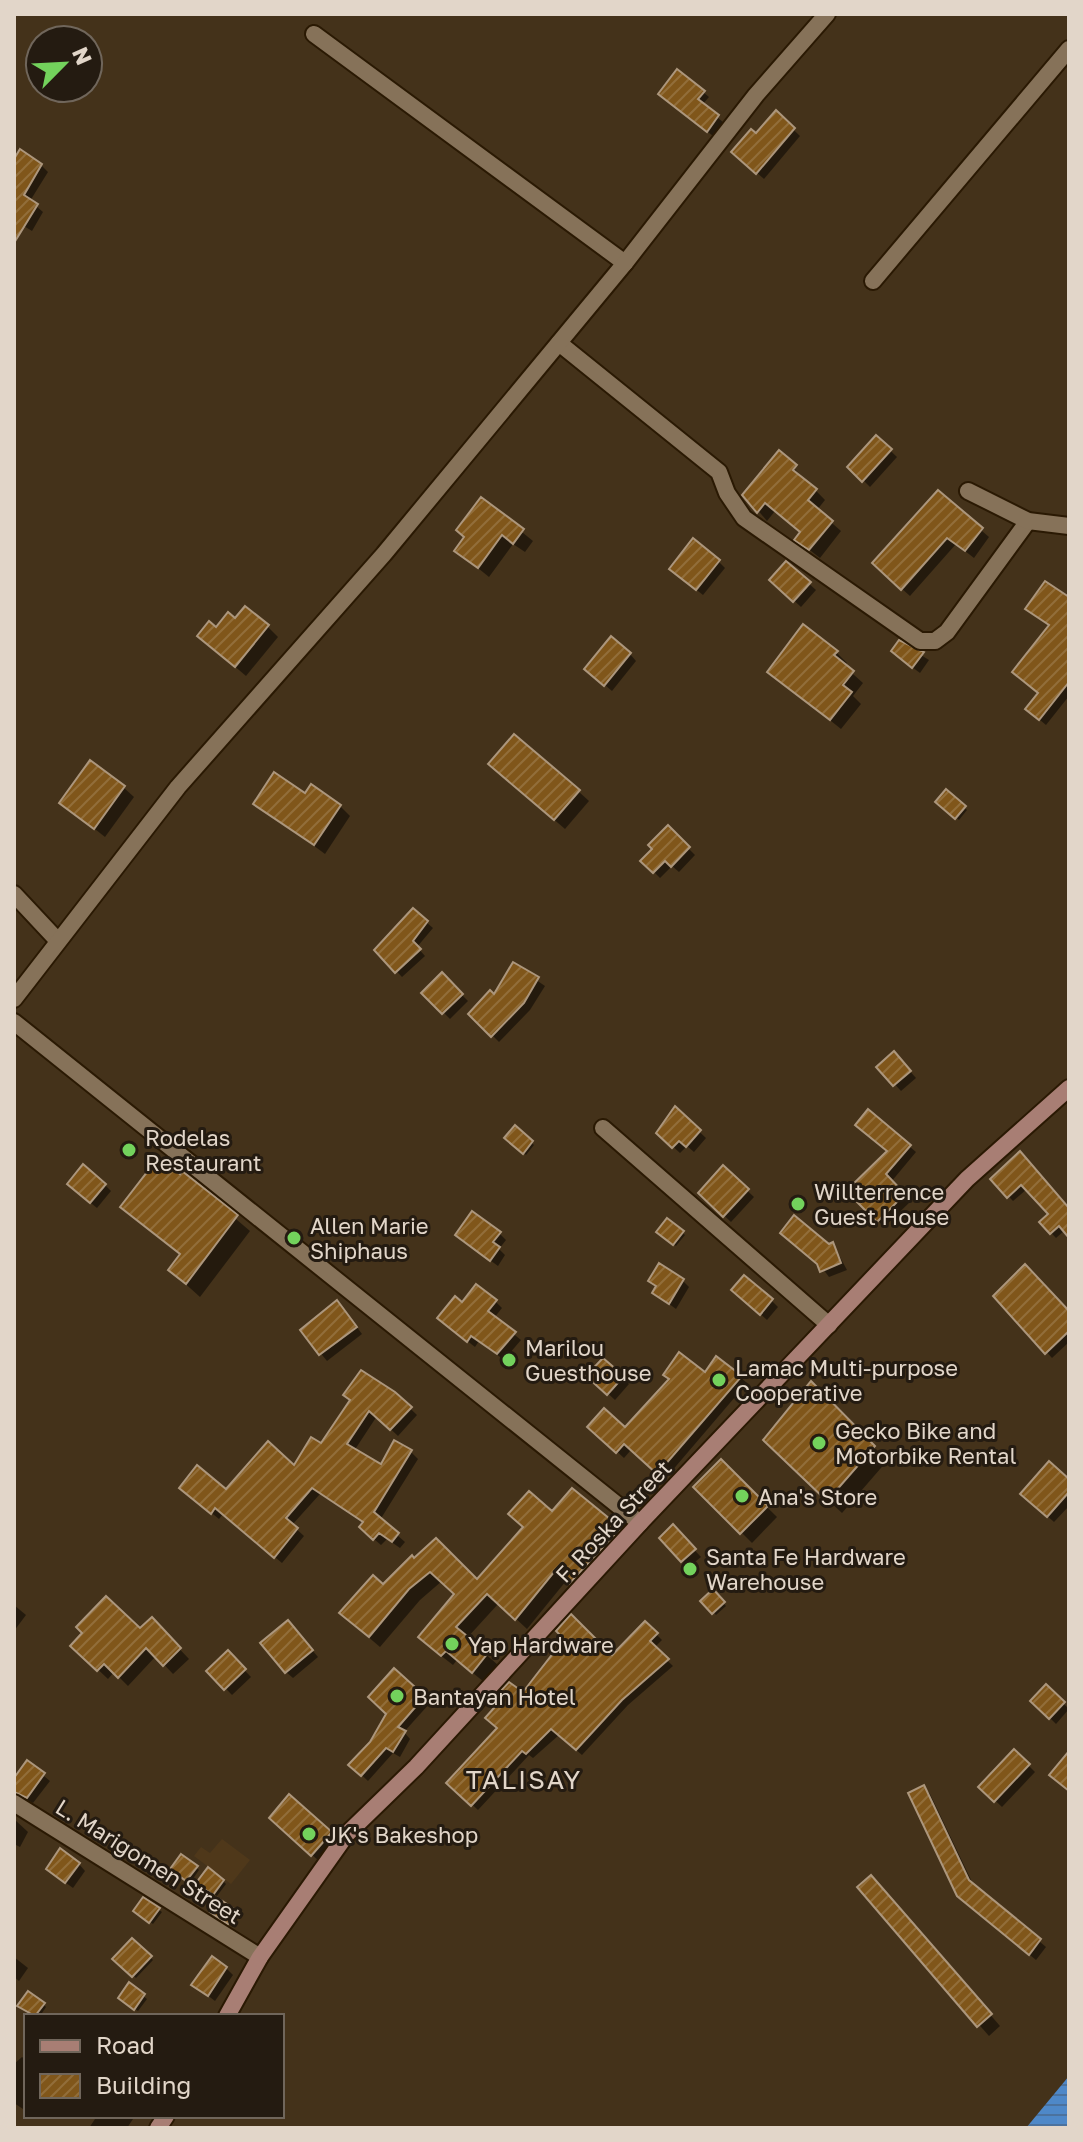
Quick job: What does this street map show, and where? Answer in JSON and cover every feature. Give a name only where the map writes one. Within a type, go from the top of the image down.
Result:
[{"type":"main road","name":"F. Roska Street","points":[[228,2014],[260,1957],[347,1834],[416,1767],[640,1523],[967,1179],[1069,1088]]},
{"type":"street","points":[[17,990],[178,787],[384,554],[625,263],[756,95],[827,14]]},
{"type":"street","points":[[314,34],[625,263]]},
{"type":"street","points":[[873,281],[1069,49]]},
{"type":"street","points":[[559,343],[719,472],[727,493],[744,518],[920,641],[935,641],[947,632],[1028,521]]},
{"type":"street","points":[[968,491],[1028,521],[1069,526]]},
{"type":"street","points":[[14,894],[58,941]]},
{"type":"street","points":[[14,1022],[640,1523]]},
{"type":"street","points":[[603,1128],[829,1325]]},
{"type":"street","name":"L. Marigomen Street","points":[[14,1803],[260,1957]]},
{"type":"shaded area","points":[[222,1839],[250,1860],[231,1884],[194,1856],[201,1847],[210,1853]]},
{"type":"water","points":[[1069,2076],[1069,2128],[1026,2128]]},
{"type":"building","points":[[677,69],[705,91],[698,99],[719,115],[707,132],[658,94]]},
{"type":"building","points":[[776,110],[795,128],[756,174],[731,152],[751,129],[756,133]]},
{"type":"building","points":[[20,149],[42,164],[24,195],[38,204],[14,243],[14,159]]},
{"type":"building","points":[[876,435],[892,449],[862,482],[847,467]]},
{"type":"building","points":[[779,450],[797,465],[793,470],[817,489],[808,500],[833,521],[809,550],[794,540],[800,532],[765,503],[757,513],[742,495]]},
{"type":"building","points":[[938,490],[983,528],[965,551],[947,538],[901,590],[872,563]]},
{"type":"building","points":[[481,497],[524,529],[513,544],[502,535],[478,568],[454,551],[464,537],[456,530]]},
{"type":"building","points":[[693,538],[720,560],[696,590],[669,569]]},
{"type":"building","points":[[786,561],[811,582],[793,602],[769,580]]},
{"type":"building","points":[[1045,581],[1069,597],[1069,682],[1039,720],[1025,709],[1038,693],[1012,672],[1049,625],[1025,609]]},
{"type":"building","points":[[245,606],[269,625],[235,667],[197,636],[209,621],[216,627],[228,612],[235,618]]},
{"type":"building","points":[[803,624],[838,651],[834,655],[854,671],[843,685],[852,692],[830,720],[767,672]]},
{"type":"building","points":[[611,636],[631,653],[604,686],[584,669]]},
{"type":"building","points":[[899,640],[924,652],[912,668],[891,651]]},
{"type":"building","points":[[514,734],[580,790],[554,820],[488,764]]},
{"type":"building","points":[[90,760],[125,786],[94,829],[59,803]]},
{"type":"building","points":[[274,772],[305,793],[311,784],[341,805],[314,845],[253,804]]},
{"type":"building","points":[[946,789],[966,806],[955,819],[935,802]]},
{"type":"building","points":[[668,825],[690,847],[671,867],[665,861],[653,873],[640,861],[652,849],[648,845]]},
{"type":"building","points":[[413,908],[428,921],[413,941],[421,949],[395,973],[374,950]]},
{"type":"building","points":[[513,962],[539,977],[524,1003],[491,1037],[468,1014],[490,990],[494,994]]},
{"type":"building","points":[[442,972],[463,994],[442,1014],[421,993]]},
{"type":"building","points":[[894,1051],[911,1071],[893,1086],[876,1067]]},
{"type":"building","points":[[675,1106],[701,1130],[686,1147],[679,1141],[672,1148],[656,1133]]},
{"type":"building","points":[[868,1109],[911,1145],[886,1174],[905,1194],[877,1222],[846,1191],[887,1151],[855,1125]]},
{"type":"building","points":[[515,1125],[533,1141],[523,1154],[504,1138]]},
{"type":"building","points":[[1020,1151],[1069,1208],[1069,1238],[1059,1226],[1050,1234],[1039,1222],[1048,1214],[1021,1185],[1007,1198],[990,1179]]},
{"type":"building","points":[[158,1158],[180,1174],[182,1171],[238,1215],[186,1284],[168,1270],[180,1254],[120,1207]]},
{"type":"building","points":[[83,1164],[106,1184],[90,1203],[67,1184]]},
{"type":"building","points":[[723,1165],[749,1189],[723,1217],[698,1193]]},
{"type":"building","points":[[472,1211],[501,1232],[493,1242],[500,1247],[490,1261],[455,1235]]},
{"type":"building","points":[[794,1215],[829,1244],[833,1242],[841,1263],[820,1272],[817,1264],[780,1233]]},
{"type":"building","points":[[667,1218],[684,1231],[673,1245],[656,1232]]},
{"type":"building","points":[[659,1263],[684,1279],[669,1304],[652,1293],[656,1286],[648,1281]]},
{"type":"building","points":[[1025,1264],[1069,1311],[1069,1331],[1045,1354],[993,1296]]},
{"type":"building","points":[[744,1275],[773,1299],[760,1315],[731,1290]]},
{"type":"building","points":[[476,1284],[497,1300],[488,1311],[516,1332],[497,1354],[471,1336],[467,1342],[437,1318],[455,1296],[462,1302]]},
{"type":"building","points":[[337,1300],[357,1327],[319,1355],[300,1330]]},
{"type":"building","points":[[679,1352],[705,1372],[716,1356],[742,1376],[657,1474],[624,1444],[616,1453],[587,1427],[604,1408],[625,1427],[669,1379],[663,1375]]},
{"type":"building","points":[[603,1358],[624,1376],[607,1395],[586,1376]]},
{"type":"building","points":[[361,1370],[412,1407],[390,1430],[369,1411],[347,1444],[381,1464],[394,1440],[412,1450],[374,1512],[399,1533],[392,1542],[379,1533],[373,1540],[359,1527],[363,1522],[312,1488],[286,1518],[298,1528],[274,1558],[215,1508],[211,1514],[179,1488],[197,1465],[226,1489],[268,1441],[294,1465],[311,1437],[321,1443],[350,1400],[343,1395]]},
{"type":"building","name":"Gecko Bike and Motorbike Rental","points":[[811,1381],[875,1446],[827,1501],[763,1440]]},
{"type":"building","points":[[721,1459],[768,1506],[740,1534],[693,1487]]},
{"type":"building","points":[[1049,1461],[1069,1479],[1069,1492],[1047,1517],[1020,1494]]},
{"type":"building","points":[[572,1488],[621,1528],[569,1584],[554,1572],[515,1620],[487,1594],[456,1627],[488,1653],[472,1673],[446,1651],[441,1656],[418,1637],[454,1594],[430,1572],[409,1589],[369,1637],[339,1613],[373,1575],[383,1584],[412,1555],[414,1558],[436,1538],[477,1579],[523,1527],[508,1514],[529,1491],[552,1511]]},
{"type":"building","points":[[673,1524],[696,1549],[681,1562],[659,1538]]},
{"type":"building","points":[[713,1589],[725,1602],[712,1614],[700,1601]]},
{"type":"building","points":[[106,1596],[140,1628],[152,1617],[181,1648],[163,1666],[146,1648],[118,1678],[104,1664],[97,1671],[70,1646],[82,1633],[76,1627]]},
{"type":"building","points":[[571,1614],[612,1655],[645,1621],[658,1633],[650,1641],[669,1659],[622,1700],[576,1750],[551,1729],[526,1754],[522,1751],[471,1806],[446,1783],[497,1728],[485,1718],[503,1698],[498,1694],[509,1682],[523,1692],[564,1639],[556,1631]]},
{"type":"building","points":[[288,1620],[313,1650],[285,1673],[260,1643]]},
{"type":"building","points":[[228,1650],[246,1669],[224,1690],[206,1671]]},
{"type":"building","points":[[394,1668],[425,1696],[398,1727],[406,1731],[393,1752],[386,1748],[361,1776],[348,1765],[370,1742],[386,1714],[368,1697]]},
{"type":"building","points":[[1046,1684],[1065,1702],[1049,1719],[1030,1701]]},
{"type":"building","points":[[1014,1749],[1030,1764],[994,1802],[978,1787]]},
{"type":"building","points":[[1069,1751],[1069,1791],[1049,1775]]},
{"type":"building","points":[[27,1760],[45,1773],[27,1798],[14,1792],[14,1778]]},
{"type":"building","points":[[924,1785],[969,1880],[1041,1939],[1029,1955],[957,1896],[908,1793]]},
{"type":"building","points":[[289,1794],[332,1832],[311,1856],[269,1818]]},
{"type":"building","points":[[60,1848],[80,1863],[65,1883],[46,1869]]},
{"type":"building","points":[[181,1854],[198,1866],[186,1881],[170,1869]]},
{"type":"building","points":[[208,1867],[224,1880],[213,1895],[196,1883]]},
{"type":"building","points":[[871,1875],[992,2014],[977,2027],[857,1887]]},
{"type":"building","points":[[143,1897],[160,1908],[149,1923],[133,1911]]},
{"type":"building","points":[[218,1898],[236,1910],[228,1924],[210,1912]]},
{"type":"building","points":[[132,1938],[152,1956],[132,1977],[112,1959]]},
{"type":"building","points":[[212,1956],[227,1967],[208,1996],[191,1985]]},
{"type":"building","points":[[129,1982],[145,1994],[134,2010],[118,1998]]},
{"type":"building","points":[[28,1991],[45,2003],[37,2014],[17,2006]]},
{"type":"place","name":"Rodelas Restaurant","points":[[129,1150]]},
{"type":"place","name":"Willterrence Guest House","points":[[798,1204]]},
{"type":"place","name":"Allen Marie Shiphaus","points":[[294,1238]]},
{"type":"place","name":"Marilou Guesthouse","points":[[509,1360]]},
{"type":"place","name":"Lamac Multi-purpose Cooperative","points":[[719,1380]]},
{"type":"place","name":"Gecko Bike and Motorbike Rental","points":[[819,1443]]},
{"type":"place","name":"Ana's Store","points":[[742,1496]]},
{"type":"place","name":"Santa Fe Hardware Warehouse","points":[[690,1569]]},
{"type":"place","name":"Yap Hardware","points":[[452,1644]]},
{"type":"place","name":"Bantayan Hotel","points":[[397,1696]]},
{"type":"place","name":"JK's Bakeshop","points":[[309,1834]]},
{"type":"district","name":"TALISAY","points":[[524,1779]]}]
